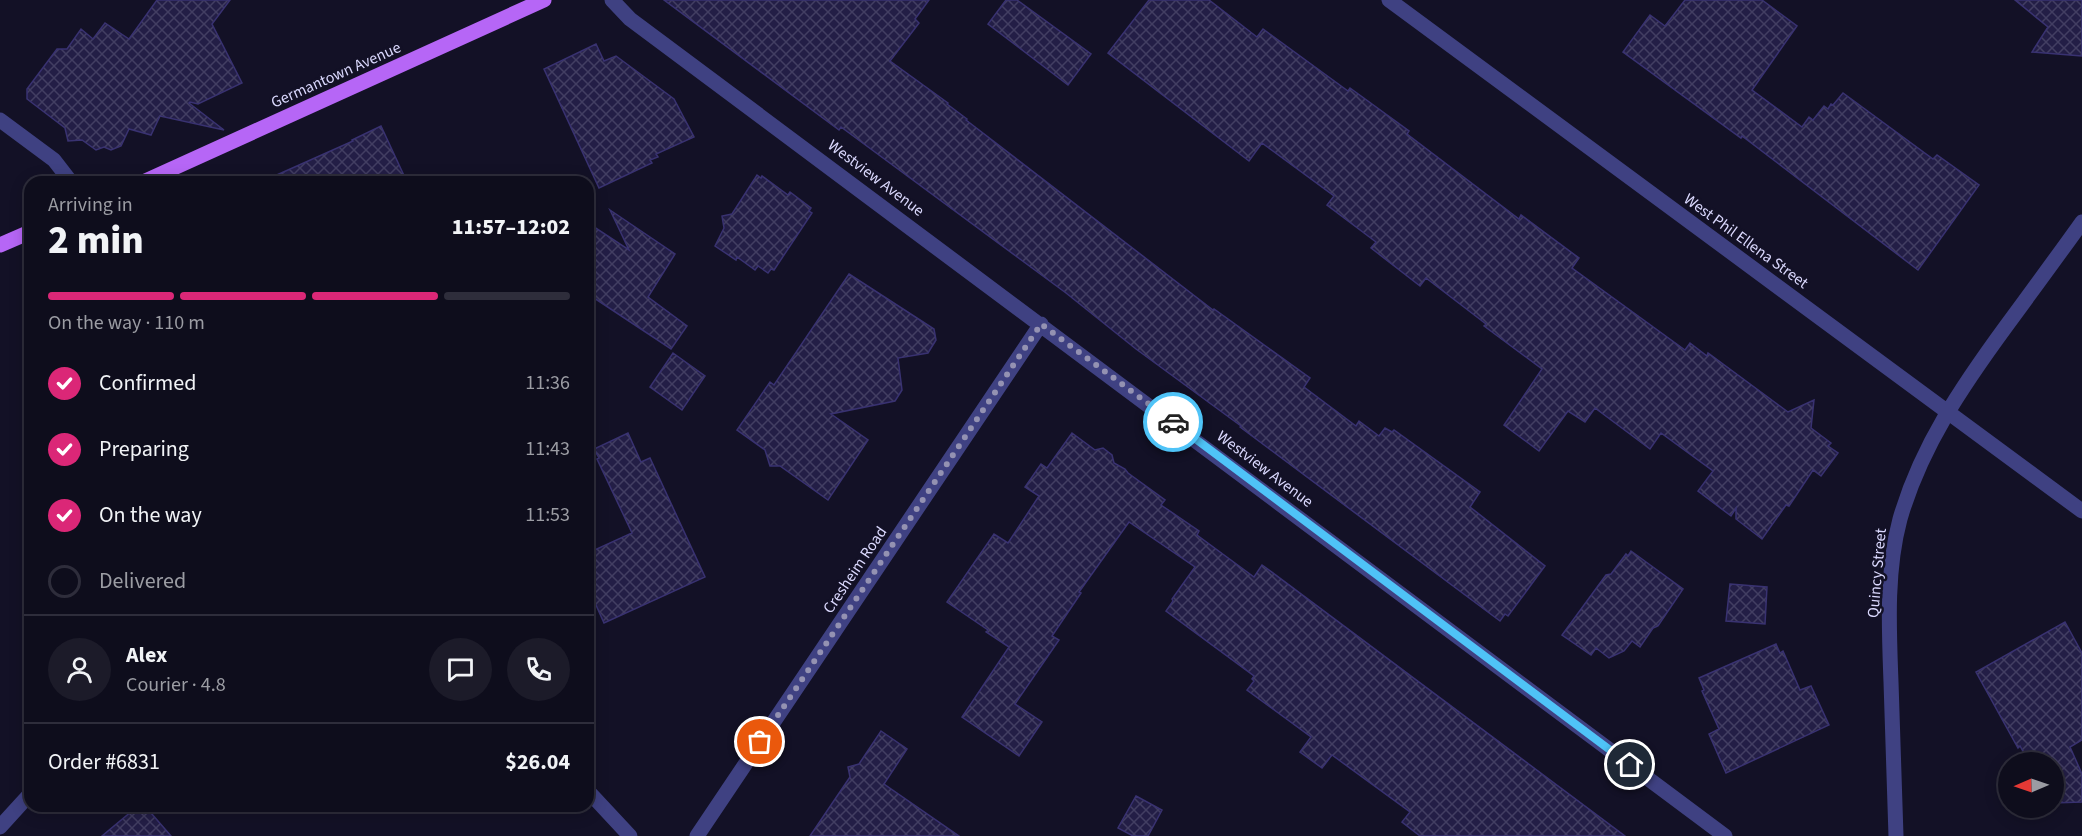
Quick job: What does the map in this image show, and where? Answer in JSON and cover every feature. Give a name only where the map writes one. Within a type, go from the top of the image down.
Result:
[{"type":"main road","name":"Germantown Avenue","points":[[159,176],[544,0]]},
{"type":"main road","points":[[0,245],[24,235]]},
{"type":"street","name":"Westview Avenue","points":[[612,0],[630,19],[1725,836]]},
{"type":"street","name":"West Phil Ellena Street","points":[[1389,0],[2082,511]]},
{"type":"street","points":[[0,120],[54,160],[66,176]]},
{"type":"street","name":"Quincy Street","points":[[1896,836],[1890,642],[1893,559],[1900,521],[1925,452],[1947,412],[1976,368],[2082,222]]},
{"type":"street","name":"Cresheim Road","points":[[697,836],[1041,324]]},
{"type":"street","points":[[594,797],[630,836]]},
{"type":"street","points":[[0,827],[24,801]]},
{"type":"building","points":[[157,0],[230,0],[212,24],[242,83],[198,104],[189,103],[224,130],[160,116],[151,135],[129,129],[121,146],[111,150],[104,147],[96,150],[82,140],[68,141],[65,128],[27,99],[27,89],[57,49],[67,49],[81,29],[93,39],[105,23],[129,39]]},
{"type":"building","points":[[664,0],[929,0],[915,19],[919,23],[890,61],[948,103],[966,120],[1213,310],[1310,378],[1304,387],[1356,426],[1359,421],[1379,436],[1385,428],[1392,432],[1394,430],[1480,492],[1470,507],[1545,566],[1508,616],[1505,614],[1500,621],[1136,349],[1066,293],[841,127],[839,130]]},
{"type":"building","points":[[1006,0],[1017,0],[1091,54],[1068,85],[988,24]]},
{"type":"building","points":[[1149,0],[1209,0],[1257,37],[1263,29],[1348,91],[1350,88],[1409,131],[1407,134],[1519,219],[1521,215],[1579,258],[1572,268],[1685,350],[1690,343],[1707,356],[1708,353],[1788,412],[1814,400],[1811,428],[1831,443],[1828,446],[1838,453],[1821,476],[1813,470],[1789,506],[1786,505],[1762,539],[1736,519],[1736,508],[1731,516],[1698,491],[1713,471],[1661,433],[1650,449],[1595,408],[1585,422],[1568,411],[1539,451],[1504,425],[1542,369],[1484,326],[1486,324],[1426,278],[1420,286],[1371,248],[1376,242],[1327,205],[1334,196],[1262,143],[1249,161],[1108,53]]},
{"type":"building","points":[[1685,0],[1762,0],[1797,26],[1752,90],[1802,127],[1809,117],[1813,120],[1824,106],[1828,109],[1843,93],[1933,159],[1937,155],[1979,185],[1918,270],[1742,136],[1741,138],[1623,52],[1650,15],[1665,26]]},
{"type":"building","points":[[2015,0],[2082,0],[2082,56],[2032,52],[2048,27]]},
{"type":"building","points":[[596,44],[604,61],[616,56],[674,99],[694,137],[656,154],[658,157],[650,160],[652,163],[599,188],[544,69]]},
{"type":"building","points":[[381,126],[404,176],[274,176],[353,141]]},
{"type":"building","points":[[757,175],[761,178],[762,176],[788,195],[790,192],[811,208],[809,211],[812,213],[774,270],[771,269],[768,273],[758,266],[755,270],[737,257],[736,260],[715,246],[724,228],[722,216],[732,214]]},
{"type":"building","points":[[610,210],[675,254],[648,297],[687,326],[671,349],[594,298],[594,227],[629,250]]},
{"type":"building","points":[[849,274],[934,329],[936,340],[928,353],[898,358],[902,390],[895,401],[831,414],[868,440],[828,500],[780,466],[770,466],[765,450],[737,430],[770,382],[774,385]]},
{"type":"building","points":[[673,353],[705,376],[682,410],[650,387]]},
{"type":"building","points":[[628,433],[641,462],[650,458],[705,577],[604,623],[594,600],[594,550],[632,533],[594,449]]},
{"type":"building","points":[[1072,433],[1095,450],[1103,448],[1112,455],[1114,463],[1165,500],[1161,505],[1199,531],[1197,535],[1254,577],[1262,565],[1265,567],[1625,836],[1420,836],[1402,822],[1410,812],[1332,755],[1322,768],[1300,752],[1311,737],[1247,690],[1254,681],[1252,679],[1254,676],[1166,611],[1195,567],[1129,522],[1079,592],[1081,593],[1052,636],[1059,640],[1015,704],[1042,722],[1019,756],[962,717],[1009,647],[947,602],[994,534],[1008,543],[1039,496],[1025,487],[1041,464],[1047,468]]},
{"type":"building","points":[[1631,551],[1683,589],[1658,626],[1653,628],[1640,647],[1632,641],[1624,651],[1609,658],[1596,648],[1591,655],[1562,635],[1606,575],[1611,574],[1626,554],[1628,556]]},
{"type":"building","points":[[1730,584],[1767,587],[1765,624],[1726,621]]},
{"type":"building","points":[[2065,622],[2082,653],[2082,740],[2070,747],[2082,774],[2082,802],[2064,803],[2064,752],[2023,752],[2020,746],[2018,748],[1976,672]]},
{"type":"building","points":[[1776,644],[1780,653],[1783,651],[1800,690],[1811,686],[1829,725],[1726,773],[1709,734],[1719,729],[1702,691],[1704,690],[1699,678]]},
{"type":"building","points":[[881,731],[907,749],[884,784],[959,836],[810,836],[850,777],[848,767],[859,764]]},
{"type":"building","points":[[1136,796],[1162,810],[1148,836],[1133,836],[1118,828]]},
{"type":"building","points":[[131,812],[150,812],[171,836],[102,836]]},
{"type":"way so far","points":[[760,742],[1041,324],[1173,422]]},
{"type":"route","points":[[1173,422],[1630,765]]}]
